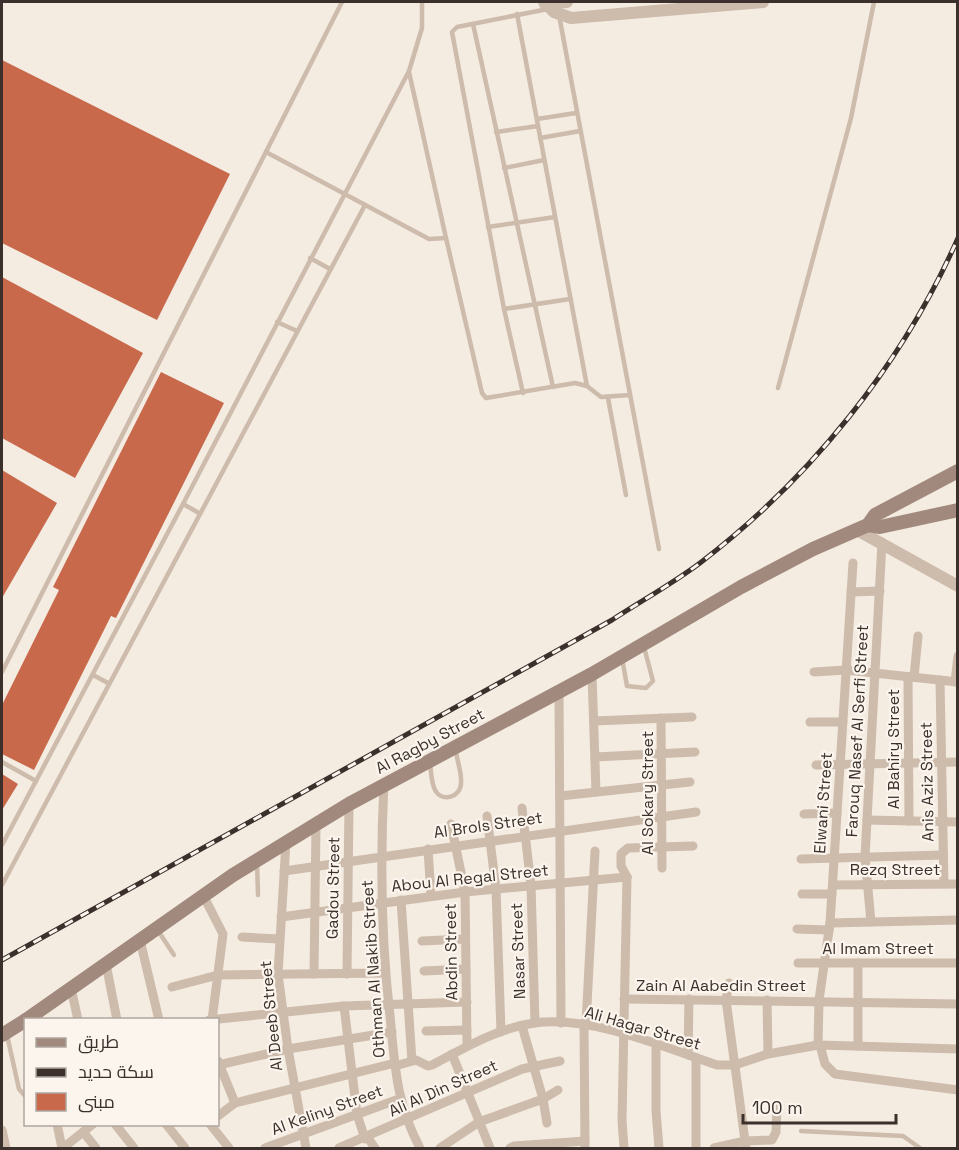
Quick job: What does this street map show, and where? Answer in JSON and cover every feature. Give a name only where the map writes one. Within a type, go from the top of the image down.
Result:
[{"type":"main road","points":[[862,527],[875,515],[957,471]]},
{"type":"main road","points":[[862,527],[880,527],[957,510]]},
{"type":"main road","name":"Al Ragby Street","points":[[31,1018],[203,895],[384,783],[592,674],[741,587],[862,527]]},
{"type":"main road","name":"Al Ragby Street","points":[[4,1033],[24,1022]]},
{"type":"street","points":[[549,7],[567,2]]},
{"type":"street","points":[[549,7],[571,18],[763,2]]},
{"type":"street","points":[[862,527],[882,542],[957,586]]},
{"type":"street","name":"Farouq Nasef Al Serfi Street","points":[[871,922],[865,857],[882,542]]},
{"type":"street","name":"Elwani Street","points":[[819,1045],[819,1000],[830,926],[853,563]]},
{"type":"street","points":[[851,592],[880,591]]},
{"type":"street","name":"Al Bahiry Street","points":[[909,821],[911,677],[918,636]]},
{"type":"street","points":[[814,672],[846,670],[956,682],[957,660]]},
{"type":"street","points":[[592,674],[596,792]]},
{"type":"street","name":"Anis Aziz Street","points":[[940,680],[944,884]]},
{"type":"street","points":[[559,692],[561,1023]]},
{"type":"street","points":[[594,721],[692,717]]},
{"type":"street","name":"Al Sokary Street","points":[[661,718],[662,868]]},
{"type":"street","points":[[810,722],[843,722]]},
{"type":"street","points":[[595,757],[695,752]]},
{"type":"street","points":[[816,765],[957,762]]},
{"type":"street","points":[[560,796],[690,782]]},
{"type":"street","name":"Othman Al Nakib Street","points":[[384,783],[380,856],[385,973],[399,1099],[406,1121],[420,1149]]},
{"type":"street","name":"Gadou Street","points":[[347,974],[349,804]]},
{"type":"street","name":"Nasar Street","points":[[522,808],[531,885],[535,1023]]},
{"type":"street","name":"Al Brols Street","points":[[284,871],[525,834],[696,812]]},
{"type":"street","points":[[804,814],[837,813]]},
{"type":"street","points":[[487,816],[496,889],[501,1032]]},
{"type":"street","points":[[867,820],[957,822]]},
{"type":"street","points":[[314,974],[316,824]]},
{"type":"street","name":"Abdin Street","points":[[451,824],[465,892],[467,1046]]},
{"type":"street","name":"Al Deeb Street","points":[[286,842],[278,974],[288,1049],[306,1149]]},
{"type":"street","points":[[624,1149],[623,1035],[627,877],[621,866],[621,854],[624,850],[693,846]]},
{"type":"street","points":[[428,849],[431,896]]},
{"type":"street","points":[[510,1149],[514,1146],[585,1145],[585,1024],[595,851]]},
{"type":"street","points":[[801,859],[943,855]]},
{"type":"street","name":"Abou Al Regal Street","points":[[281,917],[465,892],[627,877]]},
{"type":"street","name":"Rezq Street","points":[[802,894],[868,885],[957,884]]},
{"type":"street","points":[[203,895],[223,934],[211,1018]]},
{"type":"street","points":[[401,900],[412,1061]]},
{"type":"street","points":[[797,929],[871,922],[957,920]]},
{"type":"street","points":[[242,937],[279,939]]},
{"type":"street","points":[[422,941],[465,939]]},
{"type":"street","points":[[140,940],[159,1018]]},
{"type":"street","name":"Al Imam Street","points":[[798,963],[957,963]]},
{"type":"street","points":[[858,963],[858,1046]]},
{"type":"street","points":[[106,964],[117,1018]]},
{"type":"street","points":[[424,971],[466,969]]},
{"type":"street","points":[[172,987],[218,975],[385,973]]},
{"type":"street","points":[[729,983],[726,1000],[746,1145]]},
{"type":"street","points":[[71,988],[78,1018]]},
{"type":"street","name":"Zain Al Aabedin Street","points":[[624,999],[819,1000],[957,1004]]},
{"type":"street","points":[[689,999],[696,1149]]},
{"type":"street","points":[[767,1000],[768,1054]]},
{"type":"street","points":[[219,1018],[344,1006],[466,1002]]},
{"type":"street","points":[[344,1006],[357,1114],[366,1139],[375,1149]]},
{"type":"street","name":"Ali Hagar Street","points":[[235,1103],[412,1061],[420,1061],[428,1066],[501,1032],[535,1023],[585,1024],[657,1044],[717,1065],[735,1065],[768,1054],[819,1045],[957,1049]]},
{"type":"street","points":[[522,1026],[543,1099],[547,1123]]},
{"type":"street","points":[[426,1031],[467,1030]]},
{"type":"street","points":[[219,1064],[288,1049],[392,1032]]},
{"type":"street","points":[[657,1044],[656,1111],[659,1149]]},
{"type":"street","points":[[819,1045],[825,1064],[835,1074],[957,1090]]},
{"type":"street","points":[[452,1054],[490,1149]]},
{"type":"street","name":"Ali Al Din Street","points":[[339,1149],[522,1069],[560,1061]]},
{"type":"street","points":[[219,1066],[235,1103],[219,1115]]},
{"type":"street","points":[[440,1149],[479,1122],[543,1099],[558,1090]]},
{"type":"street","name":"Al Keliny Street","points":[[265,1149],[399,1099]]},
{"type":"street","points":[[714,1149],[772,1140],[776,1132],[777,1106]]},
{"type":"street","points":[[57,1126],[63,1149],[92,1126]]},
{"type":"street","points":[[116,1126],[134,1149]]},
{"type":"street","points":[[167,1126],[185,1149]]},
{"type":"street","points":[[211,1126],[229,1149]]},
{"type":"street","points":[[2,1130],[6,1149]]},
{"type":"street","points":[[84,1133],[96,1149]]},
{"type":"lane","points":[[2,672],[342,2]]},
{"type":"lane","points":[[2,845],[409,71],[422,28],[422,2]]},
{"type":"lane","points":[[778,388],[851,118],[874,2]]},
{"type":"lane","points":[[523,393],[504,309],[452,32],[454,27],[549,7],[580,131],[659,549]]},
{"type":"lane","points":[[517,14],[587,386]]},
{"type":"lane","points":[[473,24],[553,387]]},
{"type":"lane","points":[[409,71],[483,396],[489,399],[575,383],[587,386],[597,395],[608,398],[630,395]]},
{"type":"lane","points":[[537,119],[576,113]]},
{"type":"lane","points":[[496,132],[538,126]]},
{"type":"lane","points":[[540,138],[580,131]]},
{"type":"lane","points":[[266,152],[429,239],[446,238]]},
{"type":"lane","points":[[504,168],[544,160]]},
{"type":"lane","points":[[2,885],[365,205]]},
{"type":"lane","points":[[488,227],[555,217]]},
{"type":"lane","points":[[310,258],[330,269]]},
{"type":"lane","points":[[504,309],[570,299]]},
{"type":"lane","points":[[277,322],[297,331]]},
{"type":"lane","points":[[608,398],[626,495]]},
{"type":"lane","points":[[183,504],[199,513]]},
{"type":"lane","points":[[622,656],[627,686],[638,688],[650,685],[653,676],[642,643]]},
{"type":"lane","points":[[93,675],[108,683]]},
{"type":"lane","points":[[429,759],[434,789],[446,798],[454,796],[460,790],[461,782],[455,746]]},
{"type":"lane","points":[[2,762],[36,780]]},
{"type":"lane","points":[[257,860],[258,895]]},
{"type":"lane","points":[[157,928],[174,955]]},
{"type":"lane","points":[[4,1033],[19,1089],[24,1095]]},
{"type":"lane","points":[[801,1131],[903,1136],[920,1149]]},
{"type":"building","points":[[2,60],[230,174],[157,320],[2,243]]},
{"type":"building","points":[[2,277],[143,353],[75,478],[2,438]]},
{"type":"building","points":[[161,372],[224,403],[116,618],[111,616],[34,770],[2,754],[2,705],[59,590],[53,587]]},
{"type":"building","points":[[2,470],[57,503],[2,598]]},
{"type":"building","points":[[2,774],[18,784],[2,810]]},
{"type":"railway","points":[[2,960],[612,620],[700,563],[779,495],[849,417],[910,331],[958,238]]}]
